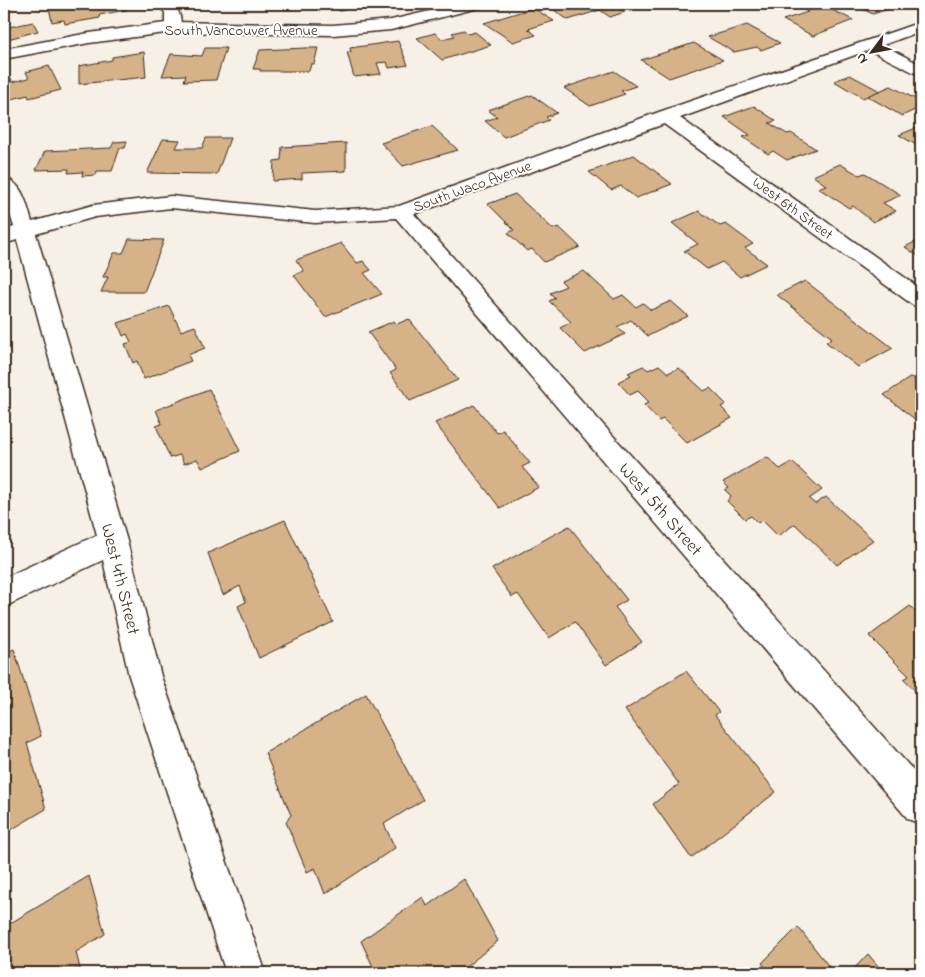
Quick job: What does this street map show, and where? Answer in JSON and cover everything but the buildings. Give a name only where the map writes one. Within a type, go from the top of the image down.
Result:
[{"type":"street","points":[[167,4],[172,13],[172,27]]},
{"type":"street","name":"South Vancouver Avenue","points":[[4,54],[89,38],[172,27],[333,30],[391,25],[440,8],[477,4]]},
{"type":"street","name":"South Waco Avenue","points":[[14,234],[93,211],[171,202],[315,217],[401,212],[921,26]]},
{"type":"street","points":[[870,44],[921,71]]},
{"type":"street","name":"West 6th Street","points":[[665,116],[921,300]]},
{"type":"street","name":"West 4th Street","points":[[4,184],[13,194],[14,234],[113,541],[145,676],[246,973]]},
{"type":"street","name":"West 5th Street","points":[[401,212],[921,806]]},
{"type":"street","points":[[4,593],[113,541]]}]
